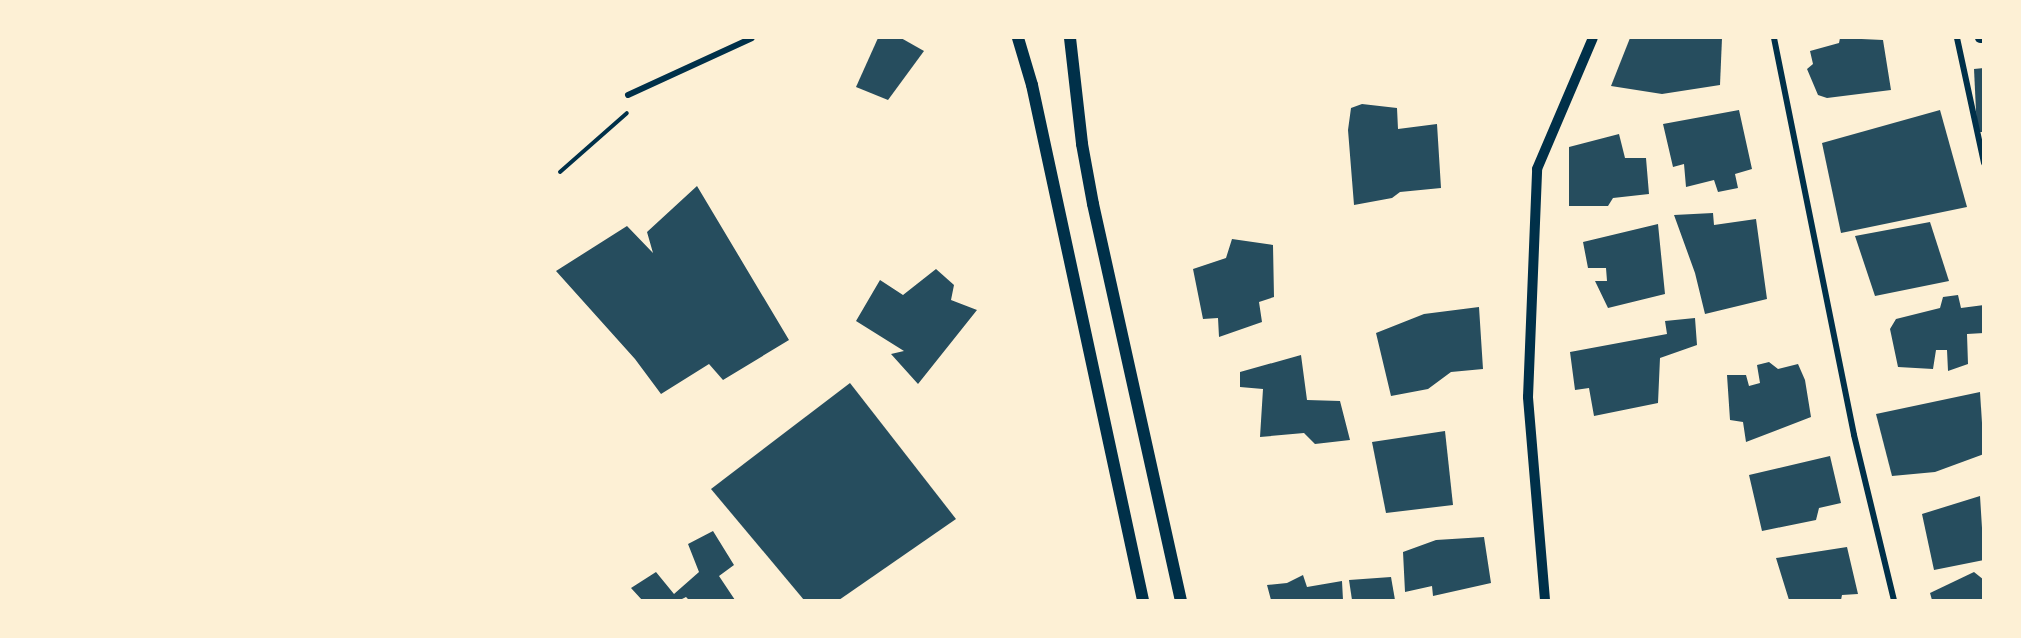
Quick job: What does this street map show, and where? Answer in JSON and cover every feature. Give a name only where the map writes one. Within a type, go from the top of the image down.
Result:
[{"type":"main road","points":[[1018,38],[1032,85],[1143,600]]},
{"type":"main road","points":[[1070,38],[1082,144],[1093,204],[1181,600]]},
{"type":"street","points":[[628,95],[752,38]]},
{"type":"street","points":[[1545,600],[1528,397],[1537,169],[1593,38]]},
{"type":"street","points":[[1774,38],[1854,435],[1894,600]]},
{"type":"street","points":[[1957,38],[1983,164]]},
{"type":"path","points":[[560,172],[627,115],[628,95]]},
{"type":"building","points":[[878,38],[901,38],[924,51],[888,100],[856,87]]},
{"type":"building","points":[[1630,38],[1722,38],[1720,85],[1662,94],[1611,86]]},
{"type":"building","points":[[1840,38],[1883,40],[1891,90],[1827,98],[1818,95],[1807,69],[1813,64],[1810,51],[1839,43]]},
{"type":"building","points":[[1984,68],[1984,132],[1977,132],[1974,69]]},
{"type":"building","points":[[1362,104],[1397,108],[1398,129],[1437,124],[1441,188],[1400,192],[1392,198],[1354,205],[1348,130],[1351,108]]},
{"type":"building","points":[[1739,110],[1752,169],[1735,174],[1738,188],[1718,192],[1714,180],[1686,187],[1684,164],[1673,167],[1663,124]]},
{"type":"building","points":[[1940,110],[1967,207],[1841,233],[1822,143]]},
{"type":"building","points":[[1619,134],[1625,158],[1646,158],[1649,194],[1613,198],[1608,206],[1569,206],[1569,147]]},
{"type":"building","points":[[697,186],[789,340],[723,380],[709,364],[661,394],[635,359],[556,271],[627,226],[653,253],[647,232]]},
{"type":"building","points":[[1713,213],[1714,225],[1756,219],[1767,299],[1705,314],[1695,273],[1674,215]]},
{"type":"building","points":[[1930,222],[1949,281],[1875,296],[1855,236]]},
{"type":"building","points":[[1658,224],[1665,294],[1608,308],[1595,281],[1607,281],[1606,268],[1588,268],[1583,242]]},
{"type":"building","points":[[1232,239],[1273,245],[1274,297],[1259,302],[1262,322],[1219,337],[1218,318],[1203,319],[1193,269],[1226,258]]},
{"type":"building","points":[[936,269],[954,285],[951,300],[977,310],[918,384],[891,354],[904,351],[856,321],[880,280],[903,295]]},
{"type":"building","points":[[1958,295],[1961,308],[1984,305],[1984,333],[1967,334],[1968,364],[1948,371],[1947,350],[1936,350],[1933,369],[1898,367],[1890,329],[1896,319],[1940,308],[1943,297]]},
{"type":"building","points":[[1479,307],[1483,369],[1451,372],[1428,389],[1391,396],[1376,333],[1424,314]]},
{"type":"building","points":[[1695,318],[1697,345],[1660,358],[1658,403],[1594,416],[1589,388],[1575,390],[1570,352],[1667,334],[1665,321]]},
{"type":"building","points":[[1301,355],[1307,400],[1340,401],[1350,440],[1315,444],[1304,433],[1260,437],[1263,389],[1240,387],[1240,372]]},
{"type":"building","points":[[1769,362],[1778,369],[1798,364],[1805,380],[1811,417],[1746,442],[1743,422],[1730,420],[1727,375],[1746,375],[1749,386],[1760,383],[1757,365]]},
{"type":"building","points":[[850,383],[956,519],[839,600],[804,600],[711,489]]},
{"type":"building","points":[[1980,392],[1984,454],[1935,472],[1892,476],[1876,414]]},
{"type":"building","points":[[1445,431],[1453,505],[1386,513],[1372,442]]},
{"type":"building","points":[[1830,456],[1841,503],[1819,508],[1816,520],[1762,531],[1749,475]]},
{"type":"building","points":[[1980,496],[1984,560],[1934,570],[1922,514]]},
{"type":"building","points":[[713,531],[734,565],[719,576],[735,600],[689,600],[686,597],[680,600],[642,600],[631,588],[656,572],[674,594],[699,572],[688,544]]},
{"type":"building","points":[[1484,537],[1491,583],[1433,596],[1432,586],[1405,592],[1403,552],[1436,540]]},
{"type":"building","points":[[1847,547],[1858,594],[1842,595],[1841,600],[1789,600],[1776,558]]},
{"type":"building","points":[[1974,572],[1984,580],[1984,600],[1932,600],[1930,593]]},
{"type":"building","points":[[1303,575],[1307,587],[1342,581],[1343,600],[1271,600],[1267,585],[1287,583]]},
{"type":"building","points":[[1391,577],[1395,600],[1352,600],[1349,580]]}]
